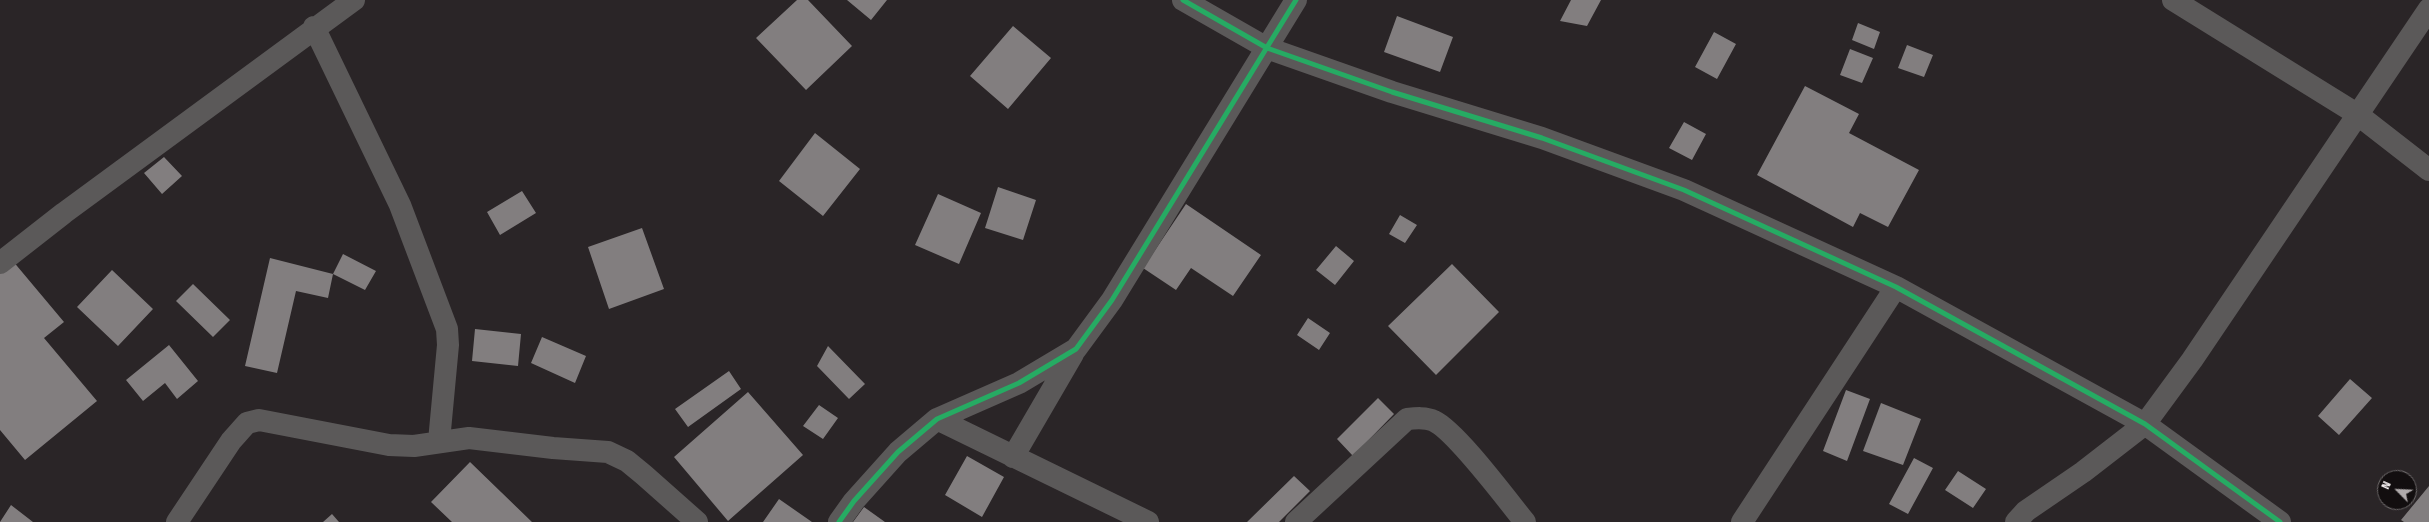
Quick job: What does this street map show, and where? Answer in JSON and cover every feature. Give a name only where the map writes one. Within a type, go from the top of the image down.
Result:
[{"type":"street","points":[[0,263],[64,213],[314,27],[354,0]]},
{"type":"street","points":[[1183,0],[1267,48],[1392,92],[1542,138],[1684,190],[1896,287],[2145,424],[2280,522]]},
{"type":"street","points":[[1013,456],[1076,349],[1112,300],[1296,0]]},
{"type":"street","points":[[2173,0],[2357,114],[2429,170]]},
{"type":"street","points":[[2016,522],[2026,511],[2083,472],[2145,424],[2192,360],[2429,9]]},
{"type":"street","points":[[314,27],[400,205],[447,329],[448,345],[439,441]]},
{"type":"street","points":[[1742,522],[1896,287]]},
{"type":"street","points":[[839,522],[854,501],[898,452],[937,419],[1019,383],[1076,349]]},
{"type":"street","points":[[1296,522],[1407,419],[1418,418],[1435,421],[1456,438],[1525,522]]},
{"type":"street","points":[[937,419],[1148,522]]},
{"type":"street","points":[[177,522],[231,441],[247,423],[260,420],[389,445],[414,446],[439,441],[469,438],[553,448],[608,452],[627,461],[697,522]]},
{"type":"building","points":[[797,0],[808,0],[852,46],[806,90],[756,38]]},
{"type":"building","points":[[847,0],[887,0],[871,20]]},
{"type":"building","points":[[1571,0],[1601,0],[1587,26],[1560,21]]},
{"type":"building","points":[[1397,16],[1453,37],[1440,72],[1384,52]]},
{"type":"building","points":[[1858,23],[1880,32],[1874,49],[1852,40]]},
{"type":"building","points":[[1013,26],[1051,58],[1008,109],[970,76]]},
{"type":"building","points":[[1714,32],[1736,44],[1717,79],[1695,67]]},
{"type":"building","points":[[1907,45],[1933,55],[1924,77],[1898,68]]},
{"type":"building","points":[[1850,49],[1873,58],[1862,83],[1840,75]]},
{"type":"building","points":[[1805,86],[1859,114],[1849,133],[1919,170],[1888,227],[1860,213],[1853,227],[1757,175]]},
{"type":"building","points":[[1684,122],[1706,134],[1692,160],[1669,148]]},
{"type":"building","points":[[815,133],[860,169],[823,216],[779,181]]},
{"type":"building","points":[[164,157],[182,176],[162,194],[144,173]]},
{"type":"building","points":[[998,187],[1036,200],[1023,240],[985,228]]},
{"type":"building","points":[[522,191],[536,213],[500,235],[487,212]]},
{"type":"building","points":[[938,194],[981,213],[959,264],[915,245]]},
{"type":"building","points":[[1186,204],[1261,255],[1233,296],[1191,268],[1176,290],[1143,268]]},
{"type":"building","points":[[1400,215],[1417,225],[1405,243],[1389,234]]},
{"type":"building","points":[[642,228],[664,289],[609,309],[588,247]]},
{"type":"building","points":[[1336,246],[1354,261],[1335,285],[1316,270]]},
{"type":"building","points":[[343,254],[376,271],[365,290],[333,274]]},
{"type":"building","points":[[270,258],[333,274],[328,298],[296,291],[277,373],[245,366]]},
{"type":"building","points":[[12,260],[64,322],[44,338],[97,401],[25,460],[0,430],[0,271]]},
{"type":"building","points":[[1452,264],[1499,312],[1436,375],[1388,326]]},
{"type":"building","points":[[112,270],[153,309],[118,346],[77,307]]},
{"type":"building","points":[[193,284],[230,320],[213,337],[176,301]]},
{"type":"building","points":[[1308,318],[1330,333],[1319,350],[1297,335]]},
{"type":"building","points":[[475,329],[521,334],[518,366],[472,361]]},
{"type":"building","points":[[542,337],[586,356],[575,383],[531,363]]},
{"type":"building","points":[[169,345],[198,381],[177,399],[165,383],[143,401],[126,380]]},
{"type":"building","points":[[828,346],[865,384],[849,399],[817,366]]},
{"type":"building","points":[[729,371],[741,389],[688,427],[675,409]]},
{"type":"building","points":[[2350,379],[2372,398],[2339,435],[2318,416]]},
{"type":"building","points":[[1846,390],[1870,399],[1847,461],[1823,451]]},
{"type":"building","points":[[748,392],[803,455],[728,521],[674,457]]},
{"type":"building","points":[[1378,398],[1394,414],[1353,456],[1337,439]]},
{"type":"building","points":[[1881,403],[1921,419],[1903,465],[1863,451]]},
{"type":"building","points":[[819,405],[838,418],[823,439],[803,426]]},
{"type":"building","points":[[967,456],[1004,477],[982,517],[945,495]]},
{"type":"building","points":[[1914,458],[1933,468],[1908,514],[1889,504]]},
{"type":"building","points":[[470,462],[532,522],[452,522],[431,502]]},
{"type":"building","points":[[1958,471],[1986,489],[1973,508],[1945,490]]},
{"type":"building","points":[[1294,476],[1310,491],[1279,522],[1247,522]]},
{"type":"building","points":[[2429,486],[2429,522],[2404,522],[2401,520],[2409,510],[2417,510],[2417,501]]},
{"type":"building","points":[[779,499],[812,522],[763,522]]},
{"type":"building","points":[[11,505],[33,522],[0,522]]},
{"type":"building","points":[[864,507],[885,522],[853,522]]},
{"type":"building","points":[[332,514],[339,522],[323,522]]},
{"type":"cycle path","points":[[1183,0],[1267,48],[1392,92],[1542,138],[1684,190],[1896,287],[2145,424],[2280,522]]},
{"type":"cycle path","points":[[839,522],[854,501],[898,452],[937,419],[1019,383],[1076,349],[1112,300],[1296,0]]}]
